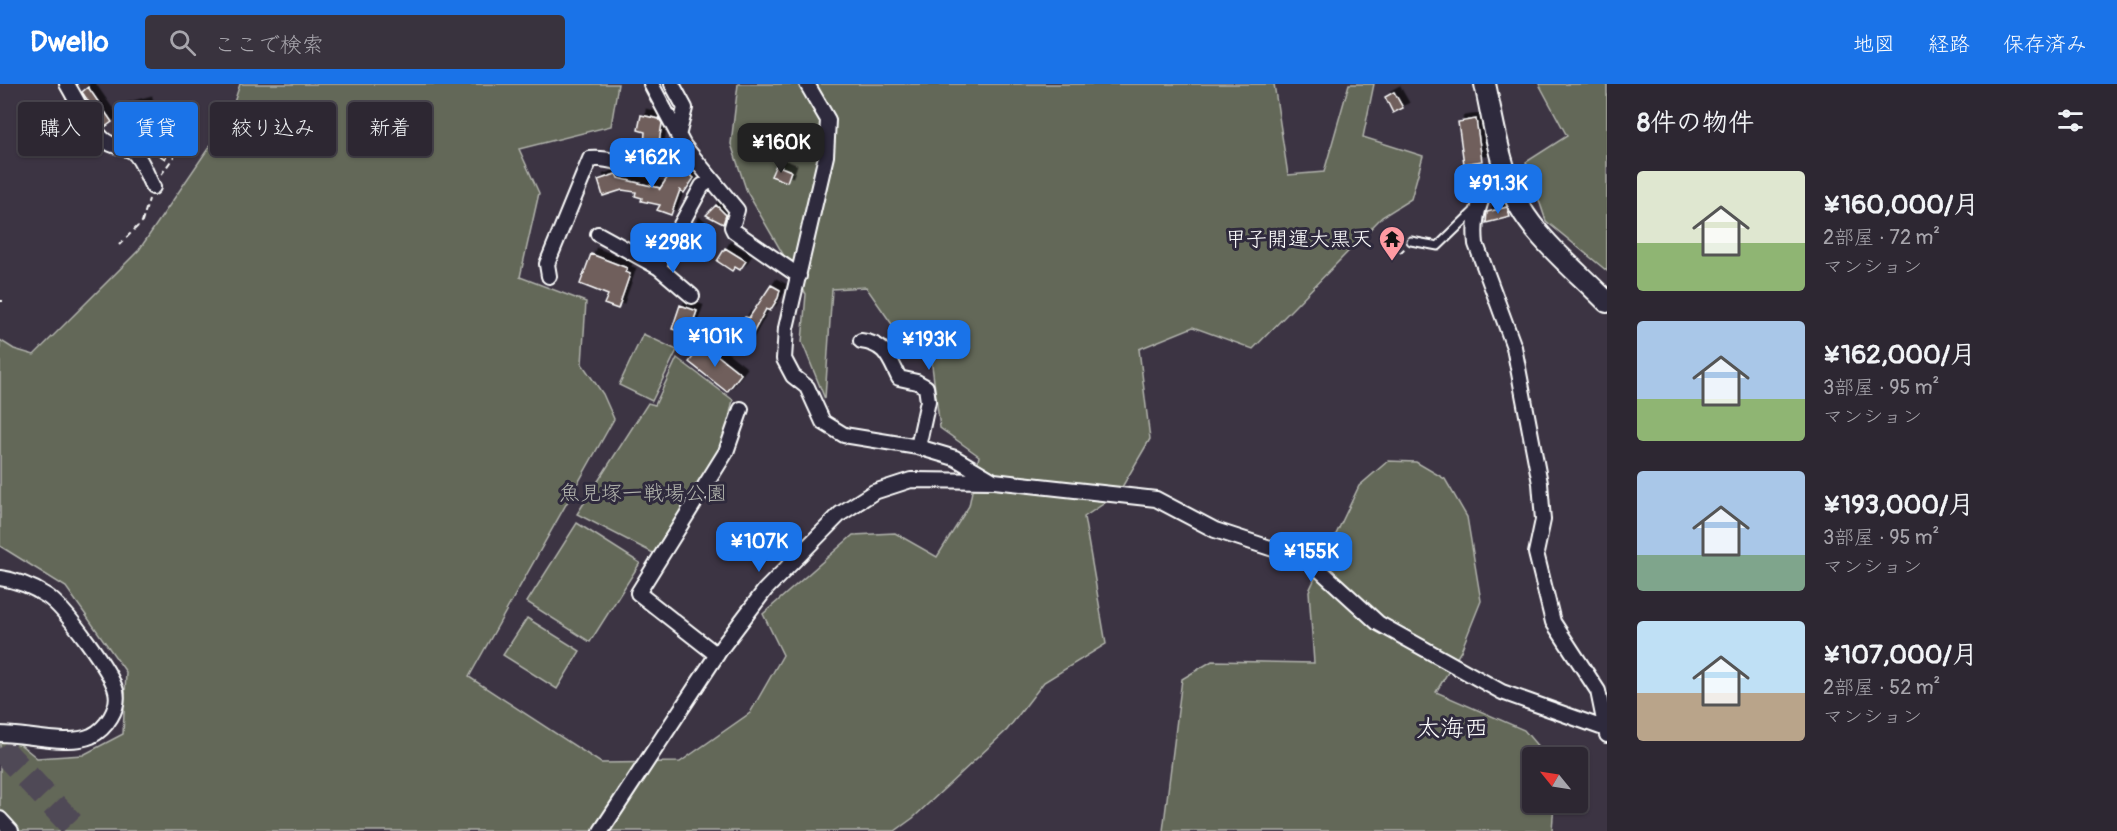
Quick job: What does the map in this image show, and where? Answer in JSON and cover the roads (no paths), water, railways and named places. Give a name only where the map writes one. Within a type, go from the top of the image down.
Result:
[{"type":"main road","points":[[1485,84],[1503,162],[1514,194],[1527,217],[1607,302]]},
{"type":"street","points":[[67,84],[82,113],[103,139],[132,152],[139,159],[153,187]]},
{"type":"street","points":[[651,84],[681,141],[737,210],[732,227],[734,231],[799,276]]},
{"type":"street","points":[[549,276],[547,264],[590,159],[602,157],[644,167],[657,166],[681,141],[685,108],[672,84]]},
{"type":"street","points":[[807,84],[828,120],[826,156],[786,328],[784,359],[793,376],[807,387],[823,422],[844,435],[918,447],[955,458],[994,481]]},
{"type":"street","points":[[1503,162],[1476,209],[1474,227],[1476,244],[1514,347],[1540,483],[1543,520],[1536,553],[1553,621],[1598,691],[1606,732]]},
{"type":"street","points":[[658,267],[702,186],[711,180]]},
{"type":"street","points":[[598,234],[658,267],[692,296]]},
{"type":"street","points":[[861,341],[875,343],[884,348],[899,378],[917,382],[926,387],[928,401],[918,447]]},
{"type":"street","points":[[717,654],[638,593],[726,452],[741,410]]},
{"type":"street","points":[[601,831],[717,654],[765,590],[840,514],[874,492],[911,480],[994,481],[1156,499],[1215,530],[1310,561],[1378,624],[1502,692],[1606,732]]},
{"type":"street","points":[[0,578],[33,589],[62,609],[112,679],[117,700],[113,712],[98,732],[82,738],[0,734]]},
{"type":"street","points":[[0,819],[11,831]]},
{"type":"lane","points":[[1411,241],[1438,246],[1476,209]]},
{"type":"tunnel","points":[[0,748],[78,831]]},
{"type":"place","name":"甲子開運大黒天","points":[[1392,262]]},
{"type":"district","name":"太海西","points":[[1452,728]]},
{"type":"park label","name":"魚見塚一戦場公園","points":[[643,493]]}]
